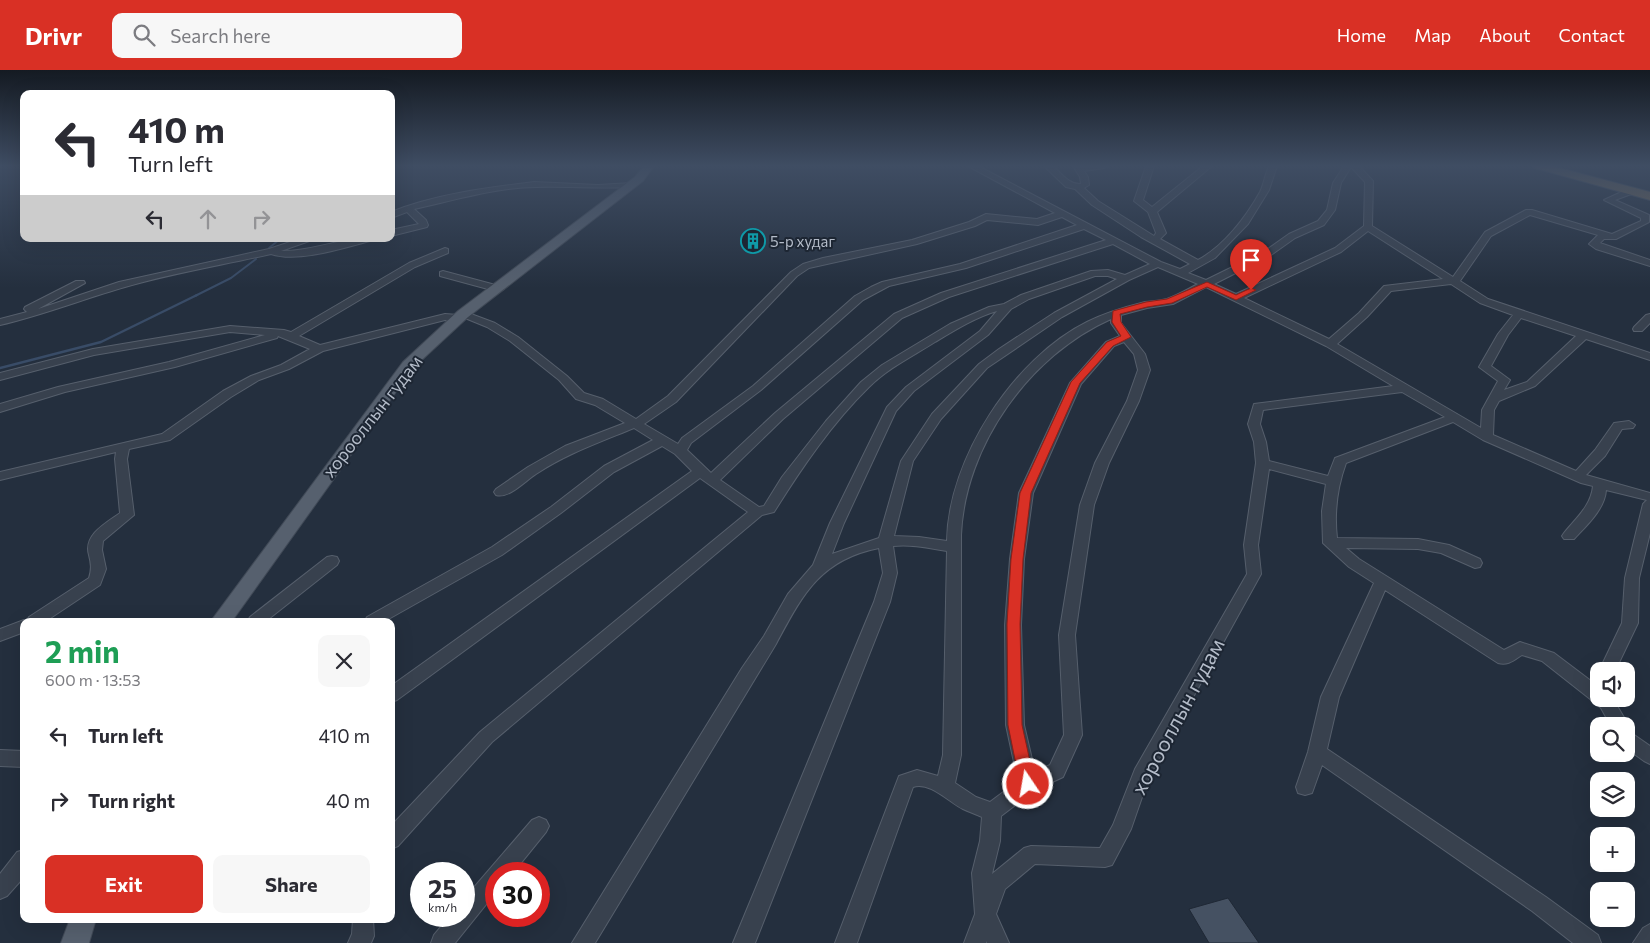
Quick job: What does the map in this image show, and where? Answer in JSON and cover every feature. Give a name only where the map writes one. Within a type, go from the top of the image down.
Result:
[{"type":"main road","name":"хорооллын гудам","points":[[223,618],[408,365],[461,316],[604,207]]},
{"type":"street","points":[[395,213],[414,207]]},
{"type":"street","points":[[1048,207],[1158,264],[1207,284],[1330,344],[1487,437],[1578,476],[1600,484],[1650,497]]},
{"type":"street","points":[[1102,207],[1198,264]]},
{"type":"street","points":[[1146,207],[1152,211],[1161,233],[1156,240]]},
{"type":"street","points":[[1152,211],[1157,207]]},
{"type":"street","points":[[1180,273],[1212,256],[1245,222],[1255,207]]},
{"type":"street","points":[[945,786],[952,755],[954,532],[960,490],[992,422],[1009,396],[1044,356],[1082,328],[1116,313],[1146,304],[1169,302],[1207,284],[1268,253],[1292,236],[1321,223],[1332,207]]},
{"type":"street","points":[[1368,207],[1368,226]]},
{"type":"street","points":[[1623,207],[1646,217],[1645,222],[1639,227],[1613,237],[1602,236],[1594,244],[1650,264]]},
{"type":"street","points":[[395,232],[424,225],[408,208]]},
{"type":"street","points":[[1330,344],[1363,315],[1388,288],[1455,281],[1488,234],[1529,212],[1613,237]]},
{"type":"street","points":[[502,492],[533,470],[570,449],[644,420],[672,399],[794,274],[806,266],[829,259],[937,236],[986,217],[1038,222],[1061,214]]},
{"type":"street","points":[[680,451],[686,441],[757,388],[859,298],[886,284],[963,266],[1083,226]]},
{"type":"street","points":[[1236,298],[1338,250],[1368,226]]},
{"type":"street","points":[[1368,226],[1484,300],[1519,314],[1650,357]]},
{"type":"street","points":[[395,692],[706,476],[903,313],[945,295],[1112,240]]},
{"type":"street","points":[[3,322],[61,306],[100,291],[272,251],[296,242]]},
{"type":"street","points":[[272,251],[276,254],[287,254],[318,250],[354,242]]},
{"type":"street","points":[[0,408],[62,389],[287,335],[412,265],[445,251]]},
{"type":"street","points":[[744,943],[882,602],[890,573],[885,543],[907,461],[929,428],[983,366],[1058,315],[1126,278],[1158,264]]},
{"type":"street","points":[[820,567],[837,523],[892,410],[910,389],[984,333],[1007,307],[1025,297],[1094,273],[1108,273],[1126,278]]},
{"type":"street","points":[[443,274],[498,289]]},
{"type":"street","points":[[3,322],[80,282]]},
{"type":"street","points":[[395,836],[486,737],[757,512],[769,509],[787,480],[830,424],[865,384],[886,367],[954,326],[993,309],[1007,307]]},
{"type":"street","points":[[998,943],[986,917],[982,873],[990,841],[992,812],[1028,784],[1057,771],[1073,735],[1067,635],[1087,505],[1102,464],[1133,401],[1144,370],[1139,354],[1116,322],[1116,313]]},
{"type":"street","points":[[1487,437],[1488,410],[1504,380],[1485,367],[1503,334],[1519,314]]},
{"type":"street","points":[[0,476],[36,466],[166,437],[227,394],[255,378],[285,367],[319,349],[445,317],[461,316],[491,325],[514,339],[563,378],[580,396],[599,402],[680,451],[706,476],[757,512]]},
{"type":"street","points":[[1638,329],[1650,317]]},
{"type":"street","points":[[0,377],[92,352],[230,329],[287,335],[319,349]]},
{"type":"street","points":[[1495,398],[1531,384],[1584,335]]},
{"type":"street","points":[[1028,784],[1015,725],[1013,624],[1017,559],[1026,493],[1076,382],[1110,344],[1127,337]]},
{"type":"street","points":[[1332,481],[1263,462],[1260,442],[1254,424],[1258,407],[1404,388]]},
{"type":"street","points":[[1454,418],[1340,461],[1332,481],[1327,522],[1330,543],[1354,563],[1504,658],[1520,648],[1548,657],[1590,688]]},
{"type":"street","points":[[1578,476],[1600,453],[1618,426],[1629,425]]},
{"type":"street","points":[[377,618],[497,551],[556,510],[608,469],[661,441]]},
{"type":"street","points":[[40,618],[95,581],[100,570],[95,546],[99,537],[127,515],[121,459],[123,447]]},
{"type":"street","name":"хорооллын гудам","points":[[975,943],[997,883],[1031,855],[1105,858],[1121,829],[1141,775],[1254,574],[1251,545],[1263,462]]},
{"type":"street","points":[[1569,536],[1590,512],[1599,496],[1600,484]]},
{"type":"street","points":[[1611,662],[1630,623],[1632,578],[1650,504]]},
{"type":"street","points":[[583,943],[748,672],[770,640],[793,598],[820,567],[830,560],[885,543],[907,540],[954,547]]},
{"type":"street","points":[[1330,543],[1418,544],[1444,549],[1475,563]]},
{"type":"street","points":[[260,618],[332,561]]},
{"type":"street","points":[[1305,787],[1317,752],[1330,697],[1382,581]]},
{"type":"street","points":[[0,635],[20,628]]},
{"type":"street","points":[[1635,744],[1650,756]]},
{"type":"street","points":[[1317,752],[1539,904],[1590,943]]},
{"type":"street","points":[[0,758],[20,759]]},
{"type":"street","points":[[846,943],[906,782],[917,778],[945,786],[969,803],[992,812]]},
{"type":"street","points":[[508,862],[539,826]]},
{"type":"street","points":[[0,889],[20,865]]},
{"type":"street","points":[[475,902],[485,889]]},
{"type":"street","points":[[359,943],[363,936],[363,923]]},
{"type":"street","points":[[442,943],[454,927]]},
{"type":"street","points":[[1644,943],[1650,935]]},
{"type":"building","points":[[1228,898],[1259,943],[1209,943],[1189,909]]},
{"type":"waterway","points":[[269,248],[276,242]]},
{"type":"waterway","points":[[197,295],[231,278],[256,259]]},
{"type":"waterway","points":[[0,368],[101,342],[197,295]]},
{"type":"place","name":"5-р худаг","points":[[753,241]]},
{"type":"route","points":[[1028,784],[1015,725],[1013,624],[1017,559],[1026,493],[1076,382],[1110,344],[1127,337],[1116,322],[1116,313],[1146,304],[1169,302],[1207,284],[1236,298],[1251,290]]}]
